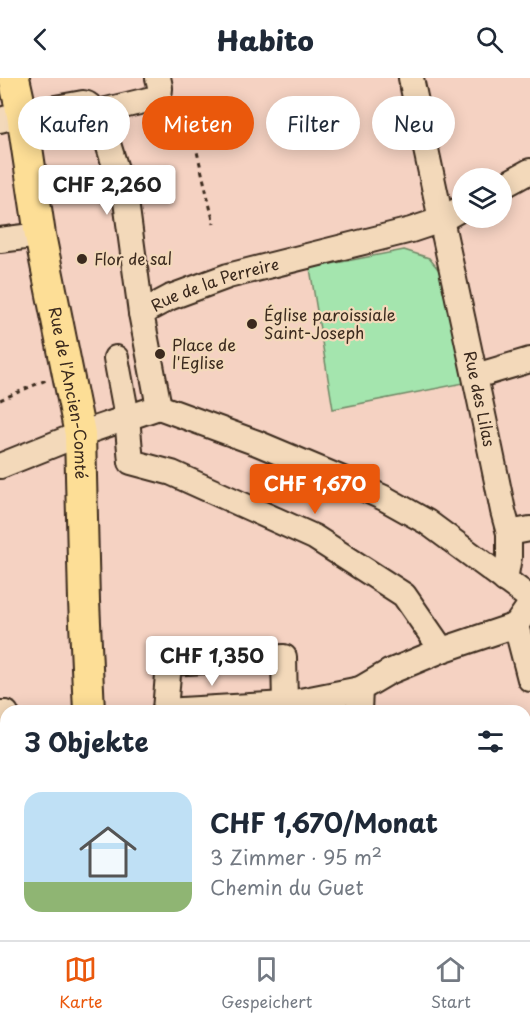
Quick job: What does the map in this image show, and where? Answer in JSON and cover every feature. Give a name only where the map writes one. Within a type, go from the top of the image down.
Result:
[{"type":"main road","name":"Rue de l'Ancien-Comté","points":[[14,78],[11,117],[40,235],[80,434],[89,705]]},
{"type":"street","name":"Rue des Lilas","points":[[411,78],[503,512],[520,531],[509,556],[506,580]]},
{"type":"street","points":[[130,104],[153,99],[158,87]]},
{"type":"street","points":[[110,150],[126,201],[141,313]]},
{"type":"street","points":[[512,181],[530,171]]},
{"type":"street","name":"Rue de la Perreire","points":[[159,407],[141,313],[171,297],[228,276],[411,230],[452,214]]},
{"type":"street","points":[[0,240],[40,235]]},
{"type":"street","points":[[116,358],[127,417],[131,462],[172,474],[314,537],[404,595],[442,650]]},
{"type":"street","points":[[476,376],[530,360]]},
{"type":"street","points":[[0,466],[80,434],[159,407],[257,443],[384,498],[427,522],[530,598]]},
{"type":"street","points":[[268,705],[359,700],[389,672],[442,650],[516,625],[530,605]]},
{"type":"street","points":[[516,625],[530,679]]},
{"type":"street","points":[[166,705],[169,663],[285,657],[285,704]]},
{"type":"path","points":[[158,87],[191,126],[214,224]]},
{"type":"path","points":[[0,399],[49,379],[68,376]]},
{"type":"green space","points":[[404,250],[429,258],[443,275],[464,383],[333,409],[310,268]]},
{"type":"place","name":"Flor de sal","points":[[82,259]]},
{"type":"place","name":"Église paroissiale Saint-Joseph","points":[[252,324]]},
{"type":"place","name":"Place de l'Eglise","points":[[160,354]]}]
